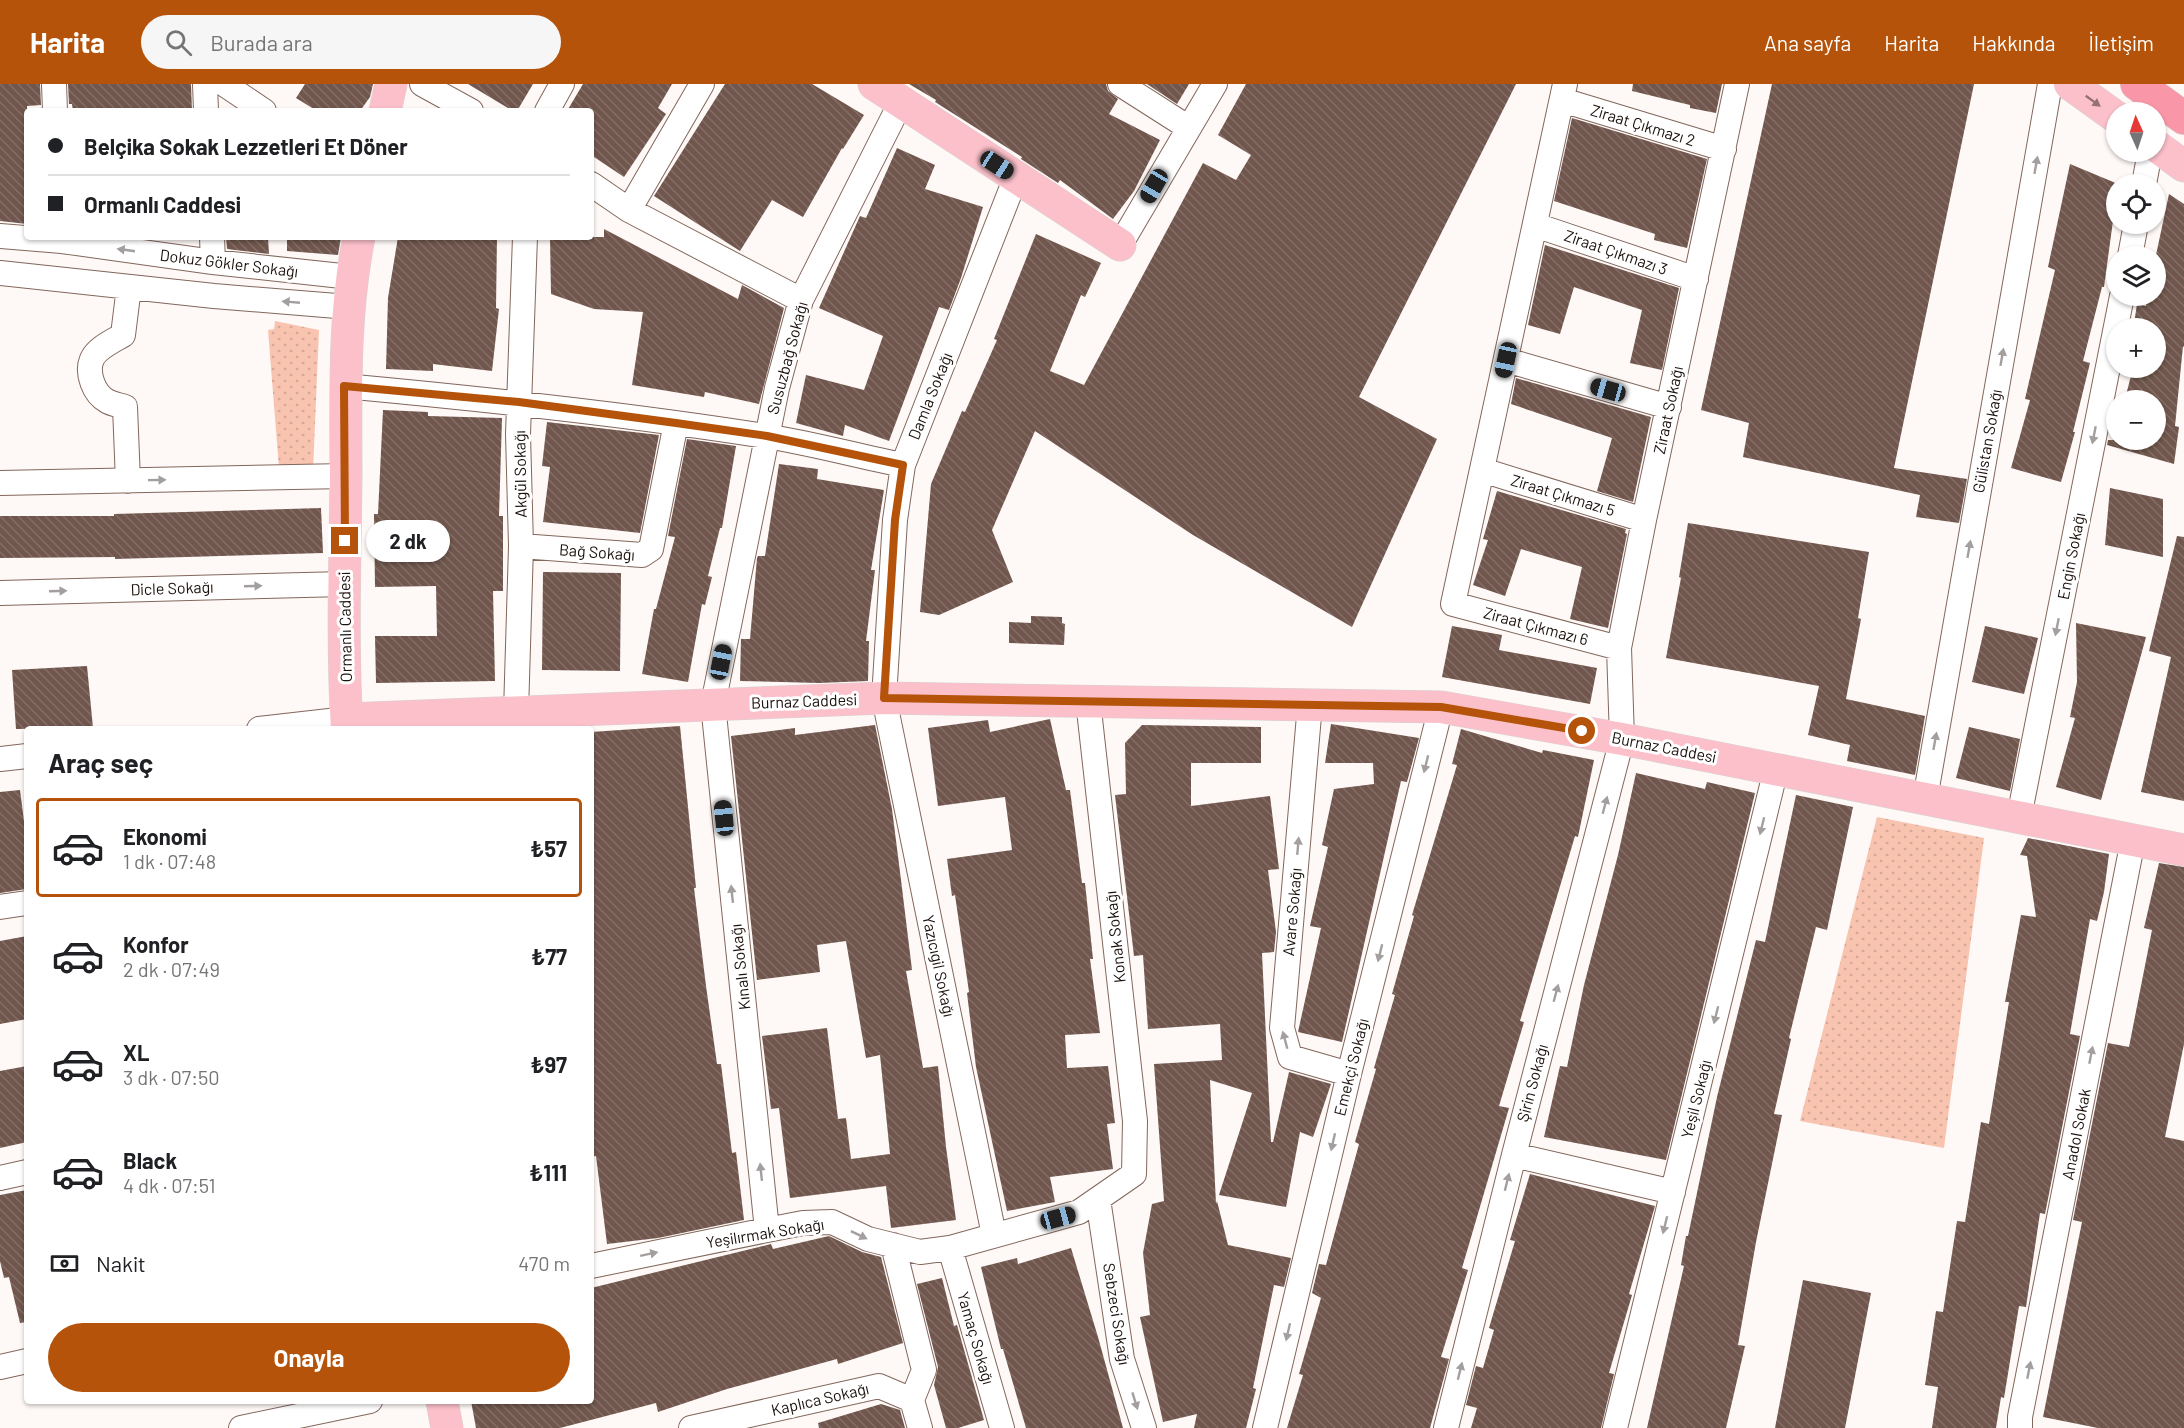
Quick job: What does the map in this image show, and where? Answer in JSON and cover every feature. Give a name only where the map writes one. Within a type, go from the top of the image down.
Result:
[{"type":"highway","points":[[2137,84],[2184,118]]},
{"type":"main road","points":[[386,108],[391,84]]},
{"type":"main road","points":[[874,84],[1120,245]]},
{"type":"main road","points":[[2070,84],[2106,110]]},
{"type":"main road","points":[[2166,153],[2184,166]]},
{"type":"main road","name":"Ormanlı Caddesi","points":[[347,724],[344,386],[350,292],[359,240]]},
{"type":"main road","name":"Burnaz Caddesi","points":[[347,724],[518,721],[713,704],[884,698],[1441,707],[1622,739],[2184,850]]},
{"type":"main road","points":[[443,1404],[447,1428]]},
{"type":"street","points":[[54,84],[56,108]]},
{"type":"street","points":[[205,84],[206,108]]},
{"type":"street","points":[[224,84],[260,108]]},
{"type":"street","points":[[422,84],[466,108]]},
{"type":"street","points":[[549,108],[562,84]]},
{"type":"street","points":[[629,210],[702,84]]},
{"type":"street","points":[[1120,84],[1189,128]]},
{"type":"street","points":[[1120,245],[1215,84]]},
{"type":"street","name":"Ziraat Sokağı","points":[[1622,739],[1619,648],[1737,84]]},
{"type":"street","name":"Gülistan Sokağı","points":[[1925,799],[2050,84]]},
{"type":"street","points":[[1482,470],[1564,92]]},
{"type":"street","name":"Ziraat Çıkmazı 2","points":[[1564,92],[1724,150]]},
{"type":"street","name":"Susuzbağ Sokağı","points":[[713,704],[777,388],[801,300],[901,102]]},
{"type":"street","name":"Damla Sokağı","points":[[884,698],[895,520],[903,465],[1016,177]]},
{"type":"street","points":[[594,186],[629,210],[801,300]]},
{"type":"street","name":"Ziraat Çıkmazı 3","points":[[1535,225],[1696,279]]},
{"type":"street","name":"Dokuz Gökler Sokağı","points":[[0,236],[24,237]]},
{"type":"street","name":"Dokuz Gökler Sokağı","points":[[69,240],[213,262],[350,292]]},
{"type":"street","points":[[212,240],[213,262]]},
{"type":"street","name":"Akgül Sokağı","points":[[518,721],[521,546],[519,402],[525,240]]},
{"type":"street","points":[[0,273],[129,286],[350,292]]},
{"type":"street","points":[[128,481],[125,407],[108,402],[99,395],[91,381],[91,368],[93,358],[106,345],[123,335],[129,286]]},
{"type":"street","name":"Engin Sokağı","points":[[2019,817],[2120,306]]},
{"type":"street","points":[[1506,360],[1669,407]]},
{"type":"street","points":[[344,386],[519,402],[676,423],[767,436],[903,465]]},
{"type":"street","name":"Bağ Sokağı","points":[[521,546],[642,555],[651,549],[676,423]]},
{"type":"street","name":"Ziraat Çıkmazı 5","points":[[1482,470],[1644,520]]},
{"type":"street","name":"Ziraat Çıkmazı 6","points":[[1482,470],[1453,604],[1619,648]]},
{"type":"street","points":[[0,483],[346,476]]},
{"type":"street","name":"Dicle Sokağı","points":[[0,593],[344,584]]},
{"type":"street","name":"Yazıcıgil Sokağı","points":[[884,698],[994,1235]]},
{"type":"street","name":"Konak Sokağı","points":[[1088,701],[1135,1121],[1134,1174]]},
{"type":"street","name":"Kınalı Sokağı","points":[[713,704],[766,1230]]},
{"type":"street","name":"Avare Sokağı","points":[[1310,705],[1282,1028],[1290,1057],[1349,1074]]},
{"type":"street","name":"Emekçi Sokağı","points":[[1265,1428],[1349,1074],[1441,707]]},
{"type":"street","points":[[312,726],[347,724]]},
{"type":"street","name":"Şirin Sokağı","points":[[1446,1428],[1622,739]]},
{"type":"street","points":[[0,759],[24,756]]},
{"type":"street","name":"Yeşil Sokağı","points":[[1615,1428],[1776,769]]},
{"type":"street","name":"Anadol Sokak","points":[[2020,1428],[2020,1417],[2133,840]]},
{"type":"street","points":[[0,907],[24,903]]},
{"type":"street","points":[[1514,1155],[1673,1192]]},
{"type":"street","points":[[0,1178],[24,1173]]},
{"type":"street","name":"Yeşilırmak Sokağı","points":[[594,1265],[803,1223],[832,1222],[868,1239],[920,1252],[950,1248],[1079,1212],[1134,1174]]},
{"type":"street","name":"Sebzeci Sokağı","points":[[1098,1199],[1122,1359],[1144,1428]]},
{"type":"street","points":[[893,1245],[924,1370],[912,1400],[920,1428]]},
{"type":"street","name":"Yamaç Sokağı","points":[[950,1248],[1002,1428]]},
{"type":"street","points":[[891,1272],[913,1354]]},
{"type":"street","points":[[0,1367],[24,1362]]},
{"type":"street","name":"Kaplıca Sokağı","points":[[691,1428],[879,1386],[912,1400]]},
{"type":"street","points":[[241,1428],[356,1404]]},
{"type":"shaded area","points":[[275,321],[319,330],[313,470],[279,468],[268,330],[274,329]]},
{"type":"shaded area","points":[[1877,817],[1984,838],[1944,1148],[1800,1121]]},
{"type":"building","points":[[0,84],[40,84],[41,105],[24,108],[24,224],[0,221]]},
{"type":"building","points":[[68,84],[191,84],[192,108],[73,108],[72,104],[69,104]]},
{"type":"building","points":[[305,84],[373,84],[370,97],[362,108],[312,108],[296,98]]},
{"type":"building","points":[[468,84],[533,84],[519,108],[508,108]]},
{"type":"building","points":[[583,84],[672,84],[658,108],[666,114],[624,177],[594,157],[594,108],[569,108]]},
{"type":"building","points":[[725,84],[812,84],[864,115],[842,148],[803,217],[772,200],[740,251],[654,196]]},
{"type":"building","points":[[909,84],[1106,84],[1108,91],[1118,99],[1109,114],[1160,140],[1134,191],[1113,219],[1060,180],[1058,183]]},
{"type":"building","points":[[1147,84],[1189,84],[1177,104]]},
{"type":"building","points":[[1246,84],[1516,84],[1359,397],[1437,439],[1352,627],[1193,535],[1035,431],[992,530],[1013,582],[939,615],[920,612],[931,484],[962,411],[965,412],[997,340],[994,339],[1036,234],[1101,263],[1085,297],[1081,295],[1050,371],[1084,385],[1203,163],[1236,180],[1251,155],[1218,135]]},
{"type":"building","points":[[1633,84],[1722,84],[1716,113],[1632,91]]},
{"type":"building","points":[[1772,84],[1974,84],[1894,468],[1967,479],[1959,523],[1916,517],[1920,495],[1743,457],[1749,423],[1701,410]]},
{"type":"building","points":[[1572,118],[1707,159],[1687,248],[1654,240],[1655,234],[1554,201]]},
{"type":"building","points":[[897,148],[935,165],[925,189],[983,207],[949,310],[939,307],[889,441],[845,425],[843,436],[796,423],[806,375],[864,390],[883,336],[819,308],[860,216],[866,218]]},
{"type":"building","points":[[2070,164],[2106,179],[2106,234],[2111,234],[2110,246],[2106,246],[2104,287],[2102,287],[2083,361],[2090,363],[2061,482],[2011,468],[2030,400],[2025,399],[2055,270],[2048,267]]},
{"type":"building","points":[[2169,194],[2184,204],[2184,347],[2175,426],[2179,427],[2174,464],[2125,450],[2166,450],[2166,390],[2127,390],[2130,378],[2166,378],[2166,318],[2135,318],[2137,306],[2166,306],[2166,246],[2158,246],[2160,234],[2166,234],[2166,208]]},
{"type":"building","points":[[604,229],[738,299],[742,285],[784,308],[759,404],[705,392],[704,397],[632,385],[643,312],[594,309],[551,294],[550,240],[594,240],[594,237],[604,237]]},
{"type":"building","points":[[226,240],[268,240],[269,254],[227,249]]},
{"type":"building","points":[[287,240],[340,240],[338,255],[287,251]]},
{"type":"building","points":[[398,240],[497,240],[496,308],[499,309],[492,371],[433,364],[433,371],[386,369],[388,298]]},
{"type":"building","points":[[1545,245],[1679,288],[1662,370],[1630,363],[1642,310],[1574,287],[1560,334],[1528,325]]},
{"type":"building","points":[[1516,378],[1651,417],[1633,502],[1597,491],[1612,438],[1511,404]]},
{"type":"building","points":[[383,410],[428,412],[428,416],[502,418],[499,516],[503,516],[503,591],[493,591],[495,681],[376,683],[375,636],[437,636],[436,586],[375,587],[374,514],[378,514]]},
{"type":"building","points":[[547,422],[659,435],[640,533],[543,522],[550,467],[542,466]]},
{"type":"building","points":[[687,439],[736,446],[722,528],[720,528],[708,576],[712,577],[705,605],[702,604],[688,682],[642,674],[654,609],[656,609],[675,537],[668,536]]},
{"type":"building","points":[[779,464],[818,469],[817,479],[884,490],[871,570],[875,570],[866,641],[869,641],[868,681],[819,683],[740,681],[741,639],[750,639],[757,558],[765,556]]},
{"type":"building","points":[[2110,488],[2163,499],[2163,557],[2105,545]]},
{"type":"building","points":[[1497,491],[1626,529],[1627,534],[1608,628],[1570,619],[1582,567],[1521,549],[1505,596],[1473,585],[1488,540],[1483,539]]},
{"type":"building","points":[[321,508],[323,553],[115,559],[115,557],[0,558],[0,516],[114,516],[114,514]]},
{"type":"building","points":[[1688,523],[1869,552],[1858,618],[1861,619],[1846,699],[1925,716],[1915,775],[1847,761],[1850,745],[1808,735],[1819,686],[1666,658],[1681,578],[1679,577]]},
{"type":"building","points":[[2177,536],[2184,537],[2184,801],[2141,792],[2171,657],[2149,651]]},
{"type":"building","points":[[543,572],[621,573],[620,671],[542,670]]},
{"type":"building","points":[[1031,616],[1062,617],[1062,623],[1065,624],[1064,645],[1009,643],[1009,622],[1031,623]]},
{"type":"building","points":[[2076,623],[2146,637],[2101,800],[2056,787],[2075,718],[2070,717],[2077,682]]},
{"type":"building","points":[[1452,626],[1502,635],[1499,650],[1597,668],[1590,704],[1442,677]]},
{"type":"building","points":[[1985,626],[2038,638],[2024,694],[1972,682]]},
{"type":"building","points":[[87,666],[93,726],[24,726],[24,729],[16,729],[12,670]]},
{"type":"building","points":[[1050,719],[1066,790],[1070,790],[1082,883],[1085,883],[1093,959],[1090,959],[1100,1033],[1065,1035],[1067,1068],[1108,1066],[1115,1123],[1107,1124],[1113,1169],[1050,1177],[1055,1202],[1007,1211],[976,1067],[967,993],[969,992],[955,895],[952,896],[947,859],[1012,850],[1005,797],[938,806],[928,728],[988,720],[990,732]]},
{"type":"building","points":[[1331,724],[1419,738],[1407,782],[1401,781],[1342,1042],[1298,1032],[1321,928],[1310,926],[1328,847],[1322,845],[1334,789],[1374,784],[1373,763],[1325,763]]},
{"type":"building","points":[[875,725],[892,809],[901,880],[912,970],[906,971],[923,1068],[938,1066],[956,1220],[891,1228],[886,1186],[790,1198],[779,1108],[771,1109],[762,1036],[827,1028],[838,1119],[846,1118],[851,1159],[890,1154],[880,1055],[866,1058],[846,941],[817,945],[820,972],[757,980],[731,736],[795,728],[795,735]]},
{"type":"building","points":[[1142,725],[1261,727],[1261,763],[1191,763],[1191,806],[1270,796],[1279,869],[1268,870],[1276,932],[1274,952],[1262,953],[1271,1142],[1273,1142],[1289,1072],[1331,1084],[1313,1137],[1300,1132],[1286,1207],[1219,1195],[1252,1093],[1210,1080],[1216,1204],[1217,1201],[1228,1245],[1291,1258],[1284,1287],[1274,1285],[1253,1388],[1256,1389],[1246,1428],[1194,1428],[1197,1414],[1163,1422],[1140,1317],[1150,1315],[1143,1253],[1152,1204],[1164,1201],[1154,1064],[1222,1060],[1220,1024],[1148,1029],[1143,955],[1134,956],[1115,795],[1126,794],[1125,743]]},
{"type":"building","points":[[680,726],[696,888],[694,888],[706,986],[717,1064],[721,1064],[732,1153],[736,1152],[744,1220],[658,1238],[607,1244],[596,1156],[594,1156],[594,732]]},
{"type":"building","points":[[1969,727],[2020,739],[2010,791],[1956,778]]},
{"type":"building","points":[[1461,729],[1542,753],[1543,750],[1594,760],[1578,837],[1575,836],[1520,1021],[1524,1022],[1499,1106],[1509,1108],[1462,1268],[1468,1270],[1441,1357],[1449,1359],[1430,1428],[1287,1428],[1303,1375],[1299,1374],[1321,1298],[1312,1293],[1319,1264],[1326,1265],[1359,1144],[1355,1142],[1395,995],[1392,994],[1414,916],[1412,915],[1457,765],[1452,764]]},
{"type":"building","points":[[1636,773],[1705,789],[1707,782],[1755,793],[1666,1160],[1544,1137],[1560,1066],[1567,1067],[1584,985],[1618,855]]},
{"type":"building","points":[[20,790],[24,821],[24,889],[0,893],[0,792]]},
{"type":"building","points":[[1796,795],[1853,807],[1827,930],[1816,927],[1789,1038],[1791,1039],[1774,1114],[1782,1115],[1738,1345],[1745,1346],[1726,1428],[1647,1428],[1684,1266],[1681,1265],[1686,1236],[1688,1236],[1717,1097],[1756,940],[1765,942]]},
{"type":"building","points":[[2028,838],[2109,854],[2104,892],[2097,921],[2090,919],[2070,1034],[2080,1036],[2045,1214],[2040,1213],[2026,1307],[2019,1306],[2004,1398],[2001,1397],[1996,1428],[1932,1428],[1938,1387],[1925,1385],[1936,1311],[1943,1312],[1957,1221],[1965,1222],[1981,1122],[1989,1124],[2009,1002],[2005,1002],[2021,915],[2036,917],[2027,856],[2020,855]]},
{"type":"building","points":[[2159,863],[2184,867],[2184,1044],[2165,1137],[2184,1141],[2184,1428],[2098,1428],[2043,1417],[2082,1222],[2073,1220],[2108,1043],[2129,1047],[2152,930],[2144,928]]},
{"type":"building","points":[[24,937],[24,1020],[0,1024],[0,941]]},
{"type":"building","points":[[24,1067],[24,1143],[0,1148],[0,1071]]},
{"type":"building","points":[[1530,1174],[1655,1206],[1609,1373],[1614,1374],[1601,1428],[1471,1428],[1477,1408],[1466,1405],[1476,1366],[1483,1368],[1494,1330],[1489,1328],[1515,1241],[1510,1240]]},
{"type":"building","points":[[24,1191],[24,1322],[20,1323],[9,1277],[4,1278],[0,1261],[0,1195]]},
{"type":"building","points":[[829,1236],[862,1252],[881,1257],[903,1343],[838,1364],[837,1359],[727,1389],[658,1412],[656,1403],[560,1428],[476,1428],[472,1404],[594,1404],[594,1287],[771,1244],[773,1249]]},
{"type":"building","points":[[1071,1248],[1123,1428],[1026,1428],[1003,1349],[1001,1349],[981,1267],[1017,1258],[1018,1264]]},
{"type":"building","points":[[942,1278],[954,1326],[957,1325],[984,1420],[958,1428],[946,1428],[934,1385],[938,1367],[917,1284]]},
{"type":"building","points":[[1803,1280],[1871,1293],[1845,1428],[1775,1428]]},
{"type":"building","points":[[881,1404],[900,1410],[905,1428],[819,1428],[818,1423]]},
{"type":"route","points":[[345,541],[344,386],[519,402],[767,436],[903,465],[895,520],[884,698],[1441,707],[1582,731]]}]
